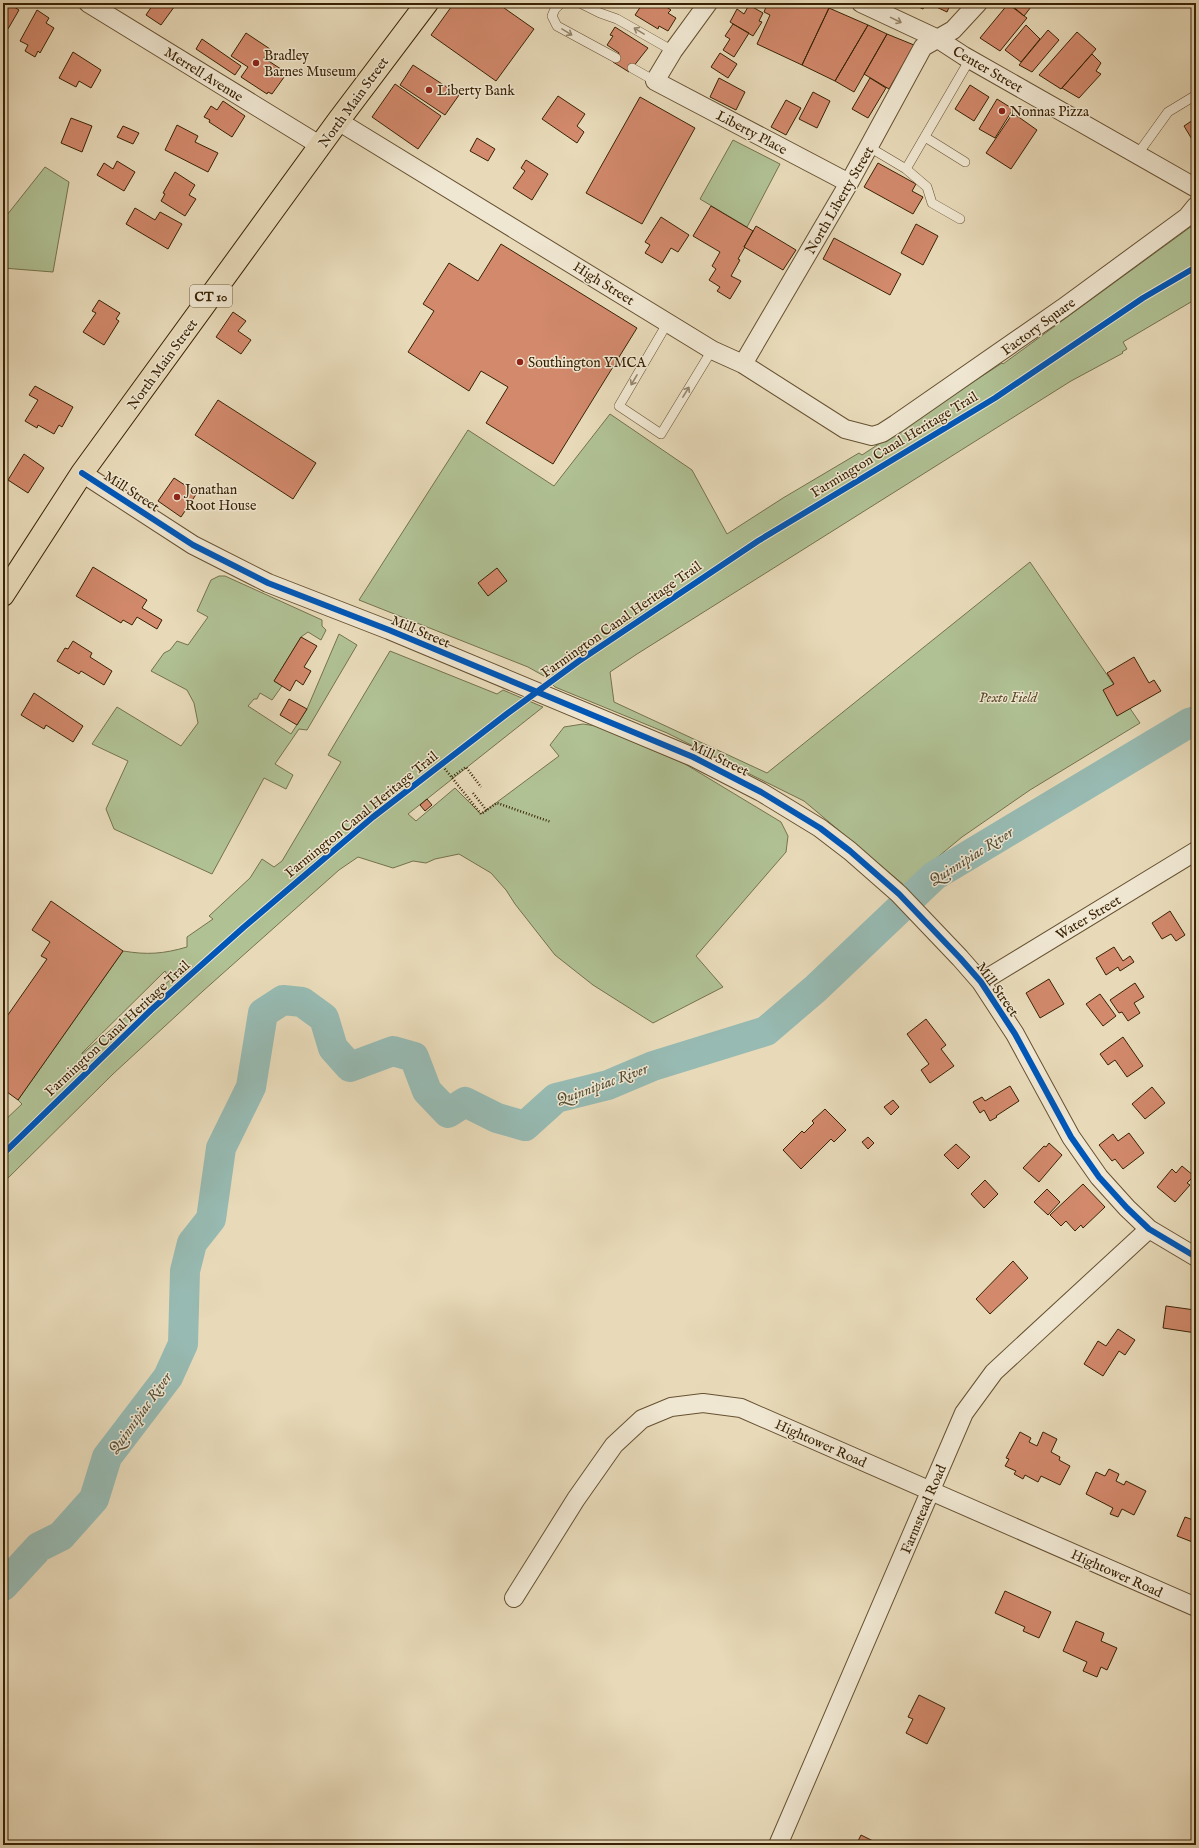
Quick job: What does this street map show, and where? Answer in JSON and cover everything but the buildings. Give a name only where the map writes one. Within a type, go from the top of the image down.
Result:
[{"type":"highway","name":"North Main Street","points":[[3,594],[82,473],[338,122],[427,3]]},
{"type":"street","name":"Merrell Avenue","points":[[88,3],[321,146]]},
{"type":"street","points":[[655,81],[673,51],[708,3]]},
{"type":"street","name":"Center Street","points":[[861,3],[938,39],[970,59],[1196,188]]},
{"type":"street","name":"North Liberty Street","points":[[742,364],[870,147],[923,47],[953,30],[978,3]]},
{"type":"street","name":"Liberty Place","points":[[655,81],[849,183]]},
{"type":"street","name":"High Street","points":[[338,122],[712,350],[742,364],[845,429],[872,436]]},
{"type":"street","name":"Factory Square","points":[[872,436],[882,433],[896,424],[1063,308],[1187,217],[1196,206]]},
{"type":"street","name":"Mill Street","points":[[82,473],[193,545],[268,583],[389,630],[694,757],[761,792],[820,828],[850,851],[914,908],[981,982],[1015,1034],[1071,1137],[1098,1177],[1149,1229],[1196,1257]]},
{"type":"street","name":"Water Street","points":[[981,982],[1196,851]]},
{"type":"street","name":"Farmstead Road","points":[[778,1845],[964,1413],[994,1372],[1149,1229]]},
{"type":"street","name":"Hightower Road","points":[[514,1598],[576,1499],[614,1445],[642,1419],[671,1407],[703,1403],[741,1408],[1196,1607]]},
{"type":"lane","points":[[561,3],[555,9],[552,16],[557,26],[616,58]]},
{"type":"lane","points":[[580,3],[600,13],[617,19],[673,51]]},
{"type":"lane","points":[[906,169],[970,59]]},
{"type":"lane","points":[[632,68],[655,81]]},
{"type":"lane","points":[[1138,155],[1168,112],[1196,95]]},
{"type":"lane","points":[[925,137],[965,162]]},
{"type":"lane","points":[[870,147],[906,169],[927,187],[932,203],[960,219]]},
{"type":"lane","points":[[668,322],[619,406],[661,434],[712,350]]},
{"type":"path","points":[[441,764],[481,814],[497,803],[551,822]]},
{"type":"path","points":[[452,778],[466,767],[482,786]]},
{"type":"path","points":[[473,793],[487,811]]},
{"type":"green space","points":[[733,140],[780,164],[747,227],[700,199]]},
{"type":"green space","points":[[45,167],[69,182],[53,272],[3,268],[3,220]]},
{"type":"green space","name":"Pexto Field","points":[[1196,223],[1196,299],[1123,342],[1127,349],[1122,352],[1123,353],[1071,381],[610,672],[614,702],[767,773],[1030,562],[1140,723],[1030,790],[962,837],[904,885],[804,801],[667,733],[555,687],[544,676],[528,667],[359,600],[468,430],[554,486],[610,414],[692,470],[727,534],[783,498],[859,453],[862,455],[1002,363],[1003,364]]},
{"type":"green space","points":[[219,576],[225,576],[322,620],[322,626],[326,630],[321,640],[308,632],[301,637],[274,681],[282,686],[272,700],[260,693],[257,699],[254,699],[248,706],[291,734],[307,709],[339,634],[357,645],[307,730],[299,729],[275,764],[293,775],[286,789],[264,778],[212,874],[114,829],[106,809],[128,761],[92,744],[117,707],[181,746],[198,723],[194,703],[187,690],[151,671],[164,653],[170,650],[177,641],[188,645],[208,617],[197,611],[211,580]]},
{"type":"green space","points":[[390,651],[497,694],[503,690],[543,707],[408,814],[416,821],[455,788],[481,814],[559,756],[550,745],[564,727],[583,724],[596,726],[685,764],[781,822],[788,836],[786,852],[696,956],[723,987],[653,1023],[593,985],[555,955],[515,904],[506,890],[491,873],[459,854],[435,859],[426,863],[413,861],[393,868],[358,857],[339,870],[203,991],[113,1074],[3,1183],[3,1122],[22,1104],[18,1100],[123,951],[155,953],[187,947],[187,937],[213,919],[209,916],[250,878],[262,859],[274,867],[282,861],[341,762],[328,755]],"holes":[[[165,971],[170,980],[82,1054]]]},
{"type":"waterway","name":"Quinnipiac River","points":[[3,1586],[39,1547],[61,1536],[94,1499],[107,1457],[168,1377],[183,1344],[185,1271],[192,1243],[211,1219],[221,1148],[251,1087],[263,1013],[283,1000],[302,1002],[324,1018],[333,1048],[350,1067],[393,1051],[414,1057],[427,1091],[448,1113],[465,1102],[497,1118],[525,1126],[556,1098],[608,1085],[653,1066],[766,1031],[814,990],[934,876],[1189,723],[1196,721]]},
{"type":"cycle path","name":"Farmington Canal Heritage Trail","points":[[3,1154],[151,1010],[244,927],[373,817],[508,713],[579,661],[758,541],[995,398],[1143,298],[1196,267]]},
{"type":"cycle path","points":[[82,473],[193,545],[268,583],[389,630],[693,757],[761,792],[820,828],[850,851],[899,894],[981,982],[1015,1034],[1071,1137],[1099,1177],[1127,1208],[1149,1229],[1196,1257]]},
{"type":"place","name":"Bradley Barnes Museum","points":[[256,63]]},
{"type":"place","name":"Liberty Bank","points":[[429,90]]},
{"type":"place","name":"Nonnas Pizza","points":[[1002,111]]},
{"type":"place","name":"Southington YMCA","points":[[520,362]]},
{"type":"place","name":"Jonathan Root House","points":[[177,497]]}]
